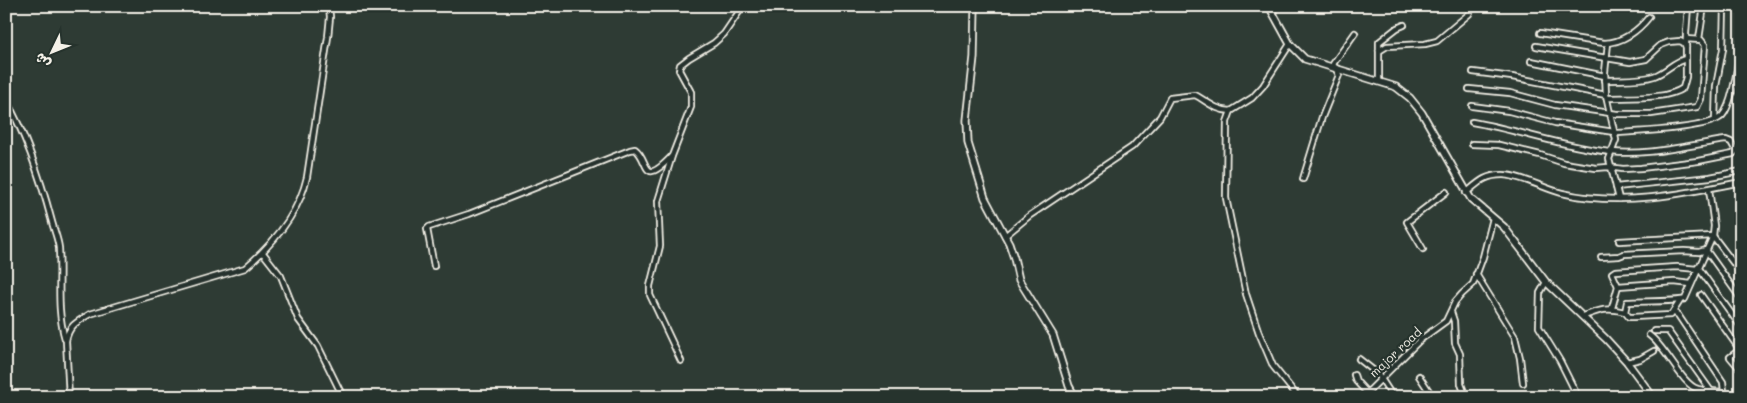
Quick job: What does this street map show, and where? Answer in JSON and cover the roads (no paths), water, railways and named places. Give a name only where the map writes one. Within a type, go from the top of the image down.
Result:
[{"type":"street","points":[[69,397],[66,341],[67,332],[74,324],[90,314],[245,268],[263,253],[284,227],[303,194],[328,37],[329,6]]},
{"type":"street","points":[[681,361],[650,295],[650,286],[660,246],[658,201],[672,156],[691,107],[691,92],[679,70],[680,65],[719,38],[743,6]]},
{"type":"street","points":[[975,6],[974,57],[967,120],[968,143],[985,198],[1005,236],[1014,258],[1019,280],[1053,335],[1069,386],[1075,397]]},
{"type":"street","points":[[1269,6],[1290,44],[1305,59],[1396,87],[1410,98],[1422,113],[1470,199],[1504,227],[1546,282],[1584,316],[1627,362],[1653,397]]},
{"type":"street","points":[[1379,51],[1387,46],[1425,44],[1437,41],[1469,14],[1473,6]]},
{"type":"street","points":[[1474,72],[1519,78],[1607,97],[1652,96],[1680,90],[1686,83],[1688,6]]},
{"type":"street","points":[[1699,40],[1704,6]]},
{"type":"street","points":[[1715,120],[1716,86],[1723,49],[1724,6]]},
{"type":"street","points":[[1540,33],[1608,43],[1630,35],[1649,17]]},
{"type":"street","points":[[1379,82],[1379,42],[1404,25]]},
{"type":"street","points":[[1303,179],[1325,110],[1339,75],[1333,64],[1355,33]]},
{"type":"street","points":[[1469,89],[1510,93],[1555,105],[1609,114],[1644,115],[1697,107],[1701,99],[1705,45],[1703,41],[1686,39]]},
{"type":"street","points":[[1536,46],[1630,62],[1646,59],[1661,45],[1675,41],[1684,43],[1686,47]]},
{"type":"street","points":[[1472,106],[1509,111],[1555,123],[1614,132],[1678,128],[1715,120],[1723,115],[1728,105],[1735,81],[1741,41]]},
{"type":"street","points":[[1608,43],[1605,78],[1609,114],[1616,143],[1611,152],[1610,159],[1619,199]]},
{"type":"street","points":[[1005,236],[1029,216],[1132,147],[1160,117],[1170,98],[1195,95],[1223,111],[1231,111],[1252,98],[1263,86],[1290,44]]},
{"type":"street","points":[[1531,61],[1605,78],[1652,77],[1686,59]]},
{"type":"street","points":[[6,100],[13,112],[38,179],[59,247],[60,324],[66,341]]},
{"type":"street","points":[[1231,111],[1227,122],[1226,198],[1246,294],[1259,334],[1273,366],[1298,397]]},
{"type":"street","points":[[1472,122],[1514,130],[1565,145],[1611,152],[1647,152],[1726,140],[1731,142],[1736,150],[1733,154],[1698,161],[1635,169],[1596,168],[1570,164],[1507,146],[1487,143],[1472,144]]},
{"type":"street","points":[[434,266],[427,229],[429,227],[469,214],[630,150],[635,149],[638,151],[644,165],[651,171],[665,163],[672,156]]},
{"type":"street","points":[[1616,187],[1702,178],[1741,171]]},
{"type":"street","points":[[1466,193],[1483,178],[1503,175],[1562,193],[1595,198],[1619,199],[1709,189],[1741,182]]},
{"type":"street","points":[[1625,312],[1627,302],[1680,301],[1685,299],[1713,236],[1714,226],[1709,189]]},
{"type":"street","points":[[1422,249],[1407,222],[1446,192]]},
{"type":"street","name":"major road","points":[[1363,397],[1420,340],[1446,321],[1462,294],[1473,284],[1493,218]]},
{"type":"street","points":[[1619,242],[1713,236]]},
{"type":"street","points":[[1713,236],[1741,273]]},
{"type":"street","points":[[1601,257],[1624,254],[1699,252],[1706,250]]},
{"type":"street","points":[[1706,250],[1741,299]]},
{"type":"street","points":[[263,253],[280,276],[298,319],[318,346],[343,397]]},
{"type":"street","points":[[1612,308],[1618,286],[1612,273],[1615,271],[1677,267],[1698,268]]},
{"type":"street","points":[[1698,268],[1741,326]]},
{"type":"street","points":[[1476,274],[1515,336],[1523,383]]},
{"type":"street","points":[[1546,282],[1540,293],[1539,327],[1560,361],[1578,397]]},
{"type":"street","points":[[1618,286],[1674,282],[1691,284]]},
{"type":"street","points":[[1701,295],[1740,350],[1730,358],[1741,370]]},
{"type":"street","points":[[1584,316],[1612,308],[1625,312],[1629,317],[1671,315],[1680,301]]},
{"type":"street","points":[[1451,312],[1454,321],[1456,343],[1460,354],[1460,384],[1466,397]]},
{"type":"street","points":[[1673,312],[1678,315],[1723,382],[1724,391],[1722,392]]},
{"type":"street","points":[[1654,331],[1668,331],[1711,391]]},
{"type":"street","points":[[1649,335],[1657,341],[1688,384],[1697,389],[1722,392],[1726,397]]},
{"type":"street","points":[[1627,362],[1640,359],[1654,350]]},
{"type":"street","points":[[1359,359],[1381,379],[1393,397]]},
{"type":"street","points":[[1354,375],[1356,381],[1367,392]]},
{"type":"street","points":[[1419,376],[1433,397]]}]
